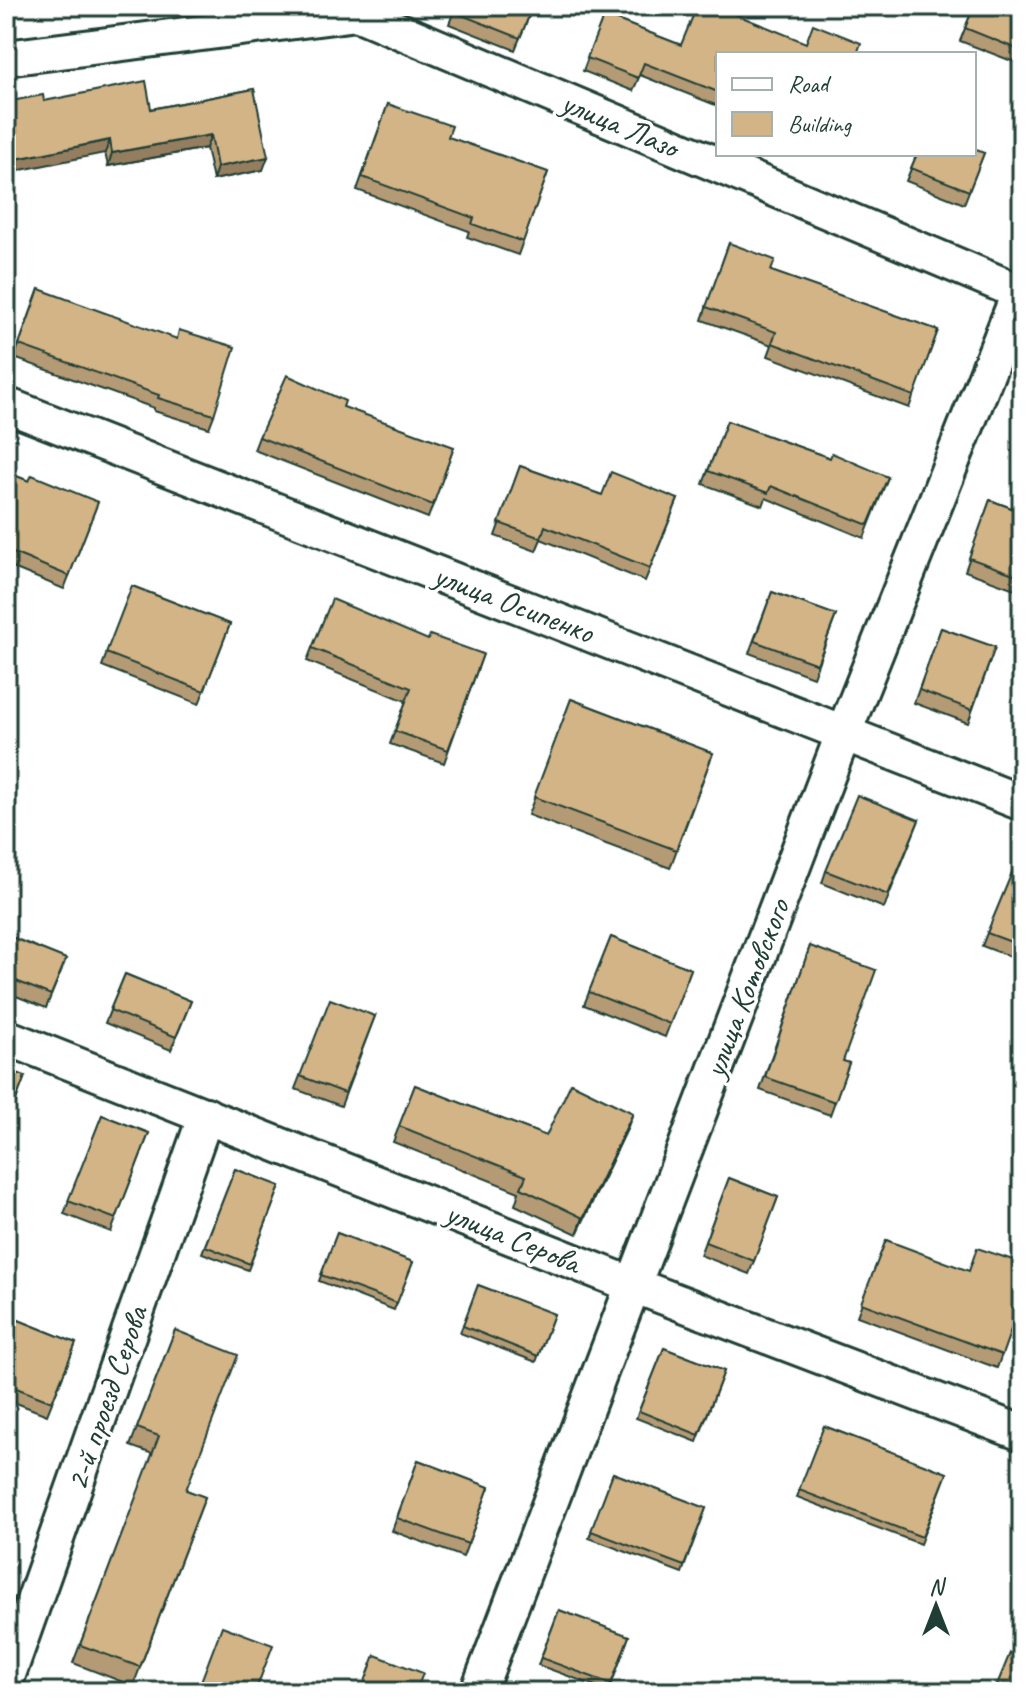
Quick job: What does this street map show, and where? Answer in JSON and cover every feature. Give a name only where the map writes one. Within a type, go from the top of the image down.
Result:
[{"type":"street","points":[[6,58],[357,9]]},
{"type":"street","name":"улица Лазо","points":[[357,9],[1021,291]]},
{"type":"street","name":"улица Котовского","points":[[478,1692],[844,732],[1021,291]]},
{"type":"street","name":"улица Осипенко","points":[[6,405],[1022,803]]},
{"type":"street","name":"улица Серова","points":[[6,1037],[633,1285],[1022,1433]]},
{"type":"street","name":"2-й проезд Серова","points":[[6,1680],[206,1115]]},
{"type":"building","points":[[456,6],[533,6],[520,38],[454,12]]},
{"type":"building","points":[[697,6],[715,6],[806,43],[813,24],[861,43],[858,52],[716,52],[716,91],[644,63],[638,78],[587,58],[604,15],[681,45]]},
{"type":"building","points":[[974,6],[1022,6],[1022,51],[965,28]]},
{"type":"building","points":[[146,81],[151,109],[254,89],[268,157],[217,167],[211,135],[112,153],[110,140],[6,161],[6,102],[43,95],[44,101]]},
{"type":"building","points":[[388,104],[452,126],[448,137],[548,172],[523,242],[472,224],[474,218],[362,177]]},
{"type":"building","points":[[976,150],[984,153],[969,191],[911,168],[916,156],[976,156]]},
{"type":"building","points":[[729,243],[775,260],[771,271],[938,330],[914,396],[772,343],[776,332],[706,307]]},
{"type":"building","points":[[39,289],[177,339],[179,330],[235,347],[214,415],[158,398],[159,395],[19,345]]},
{"type":"building","points":[[287,375],[345,401],[343,407],[454,447],[433,505],[259,437]]},
{"type":"building","points":[[727,421],[830,458],[832,453],[888,477],[868,525],[771,486],[768,493],[708,471]]},
{"type":"building","points":[[520,466],[602,495],[611,472],[678,499],[650,568],[545,526],[541,538],[499,523]]},
{"type":"building","points":[[6,472],[29,481],[32,475],[98,502],[69,576],[6,550]]},
{"type":"building","points":[[990,500],[1022,512],[1022,577],[969,558]]},
{"type":"building","points":[[132,586],[230,624],[204,691],[106,653]]},
{"type":"building","points":[[772,592],[836,615],[817,664],[754,641]]},
{"type":"building","points":[[332,599],[428,640],[430,635],[483,654],[448,750],[395,731],[411,688],[312,648]]},
{"type":"building","points":[[941,628],[995,647],[972,710],[919,690]]},
{"type":"building","points":[[571,699],[713,753],[676,850],[534,797]]},
{"type":"building","points":[[857,795],[919,820],[888,895],[826,871]]},
{"type":"building","points":[[1018,858],[1022,859],[1022,946],[987,933]]},
{"type":"building","points":[[6,935],[66,959],[51,995],[6,977]]},
{"type":"building","points":[[611,937],[691,969],[670,1024],[589,992]]},
{"type":"building","points":[[810,946],[876,970],[843,1061],[849,1063],[835,1102],[765,1077]]},
{"type":"building","points":[[125,974],[191,1001],[176,1037],[110,1010]]},
{"type":"building","points":[[330,999],[375,1016],[345,1093],[300,1076]]},
{"type":"building","points":[[6,1069],[25,1076],[11,1113],[6,1111]]},
{"type":"building","points":[[571,1083],[633,1113],[583,1218],[521,1188],[526,1176],[399,1126],[415,1085],[546,1136]]},
{"type":"building","points":[[102,1115],[149,1133],[116,1219],[68,1201]]},
{"type":"building","points":[[235,1169],[280,1186],[250,1264],[205,1246]]},
{"type":"building","points":[[729,1178],[778,1197],[754,1261],[705,1242]]},
{"type":"building","points":[[337,1233],[413,1262],[397,1303],[321,1275]]},
{"type":"building","points":[[886,1240],[969,1271],[977,1248],[1022,1263],[1022,1298],[1002,1355],[861,1303]]},
{"type":"building","points":[[478,1285],[554,1314],[538,1356],[463,1326]]},
{"type":"building","points":[[6,1315],[76,1343],[52,1402],[6,1384]]},
{"type":"building","points":[[175,1330],[238,1355],[186,1490],[205,1497],[140,1667],[80,1645],[159,1436],[137,1428]]},
{"type":"building","points":[[664,1348],[724,1371],[699,1435],[639,1411]]},
{"type":"building","points":[[824,1426],[947,1473],[922,1537],[799,1490]]},
{"type":"building","points":[[418,1460],[489,1487],[468,1544],[397,1518]]},
{"type":"building","points":[[613,1473],[706,1508],[684,1566],[591,1531]]},
{"type":"building","points":[[6,1511],[15,1515],[6,1537]]},
{"type":"building","points":[[559,1610],[629,1636],[611,1684],[541,1658]]},
{"type":"building","points":[[222,1626],[273,1645],[255,1692],[197,1692]]},
{"type":"building","points":[[1010,1653],[1022,1658],[1022,1692],[994,1692]]},
{"type":"building","points":[[375,1655],[423,1673],[416,1692],[361,1692]]}]
